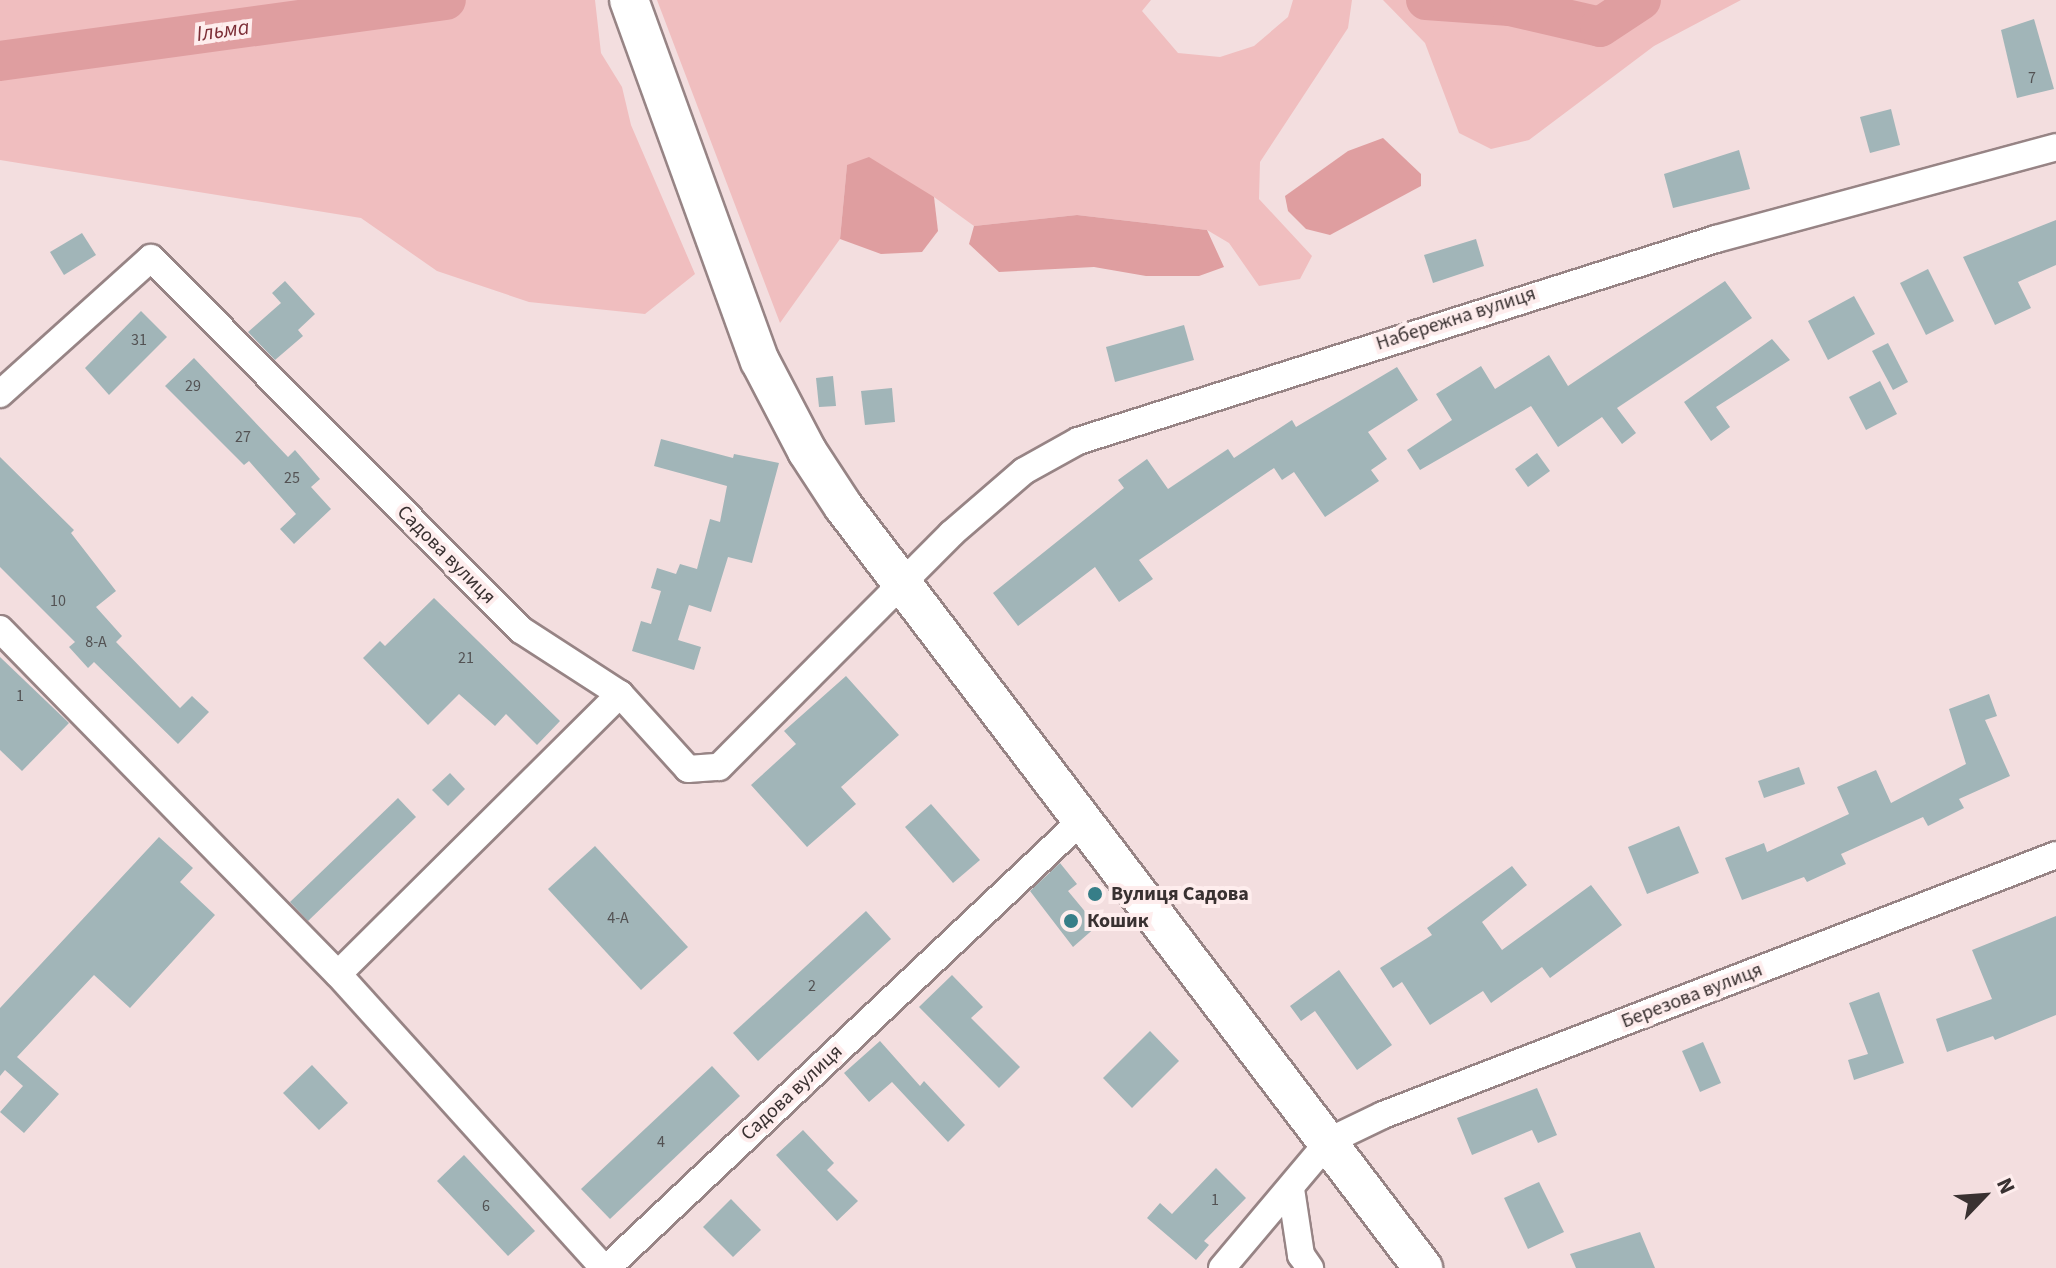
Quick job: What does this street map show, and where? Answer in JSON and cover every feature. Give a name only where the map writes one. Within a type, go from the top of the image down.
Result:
[{"type":"street","points":[[630,2],[760,361],[807,451],[904,585],[1423,1268]]},
{"type":"street","name":"Набережна вулиця","points":[[620,694],[688,769],[719,767],[904,585],[951,534],[1024,471],[1078,441],[1569,283],[2056,147]]},
{"type":"street","name":"Садова вулиця","points":[[0,394],[151,258],[521,630],[620,694]]},
{"type":"street","name":"Садова вулиця","points":[[0,629],[338,974],[606,1268],[1082,820]]},
{"type":"street","points":[[338,974],[620,694]]},
{"type":"street","name":"Березова вулиця","points":[[1329,1141],[1383,1115],[2056,855]]},
{"type":"street","points":[[1222,1268],[1329,1141]]},
{"type":"street","points":[[1291,1189],[1299,1264]]},
{"type":"shaded area","points":[[0,0],[595,0],[601,53],[622,87],[631,125],[695,274],[645,314],[529,302],[437,271],[361,218],[0,160]]},
{"type":"shaded area","points":[[657,0],[1151,0],[1142,11],[1178,53],[1220,57],[1254,46],[1288,17],[1293,0],[1352,0],[1348,28],[1260,162],[1259,199],[1312,256],[1300,279],[1259,286],[1229,243],[1207,230],[1077,215],[974,226],[934,197],[847,165],[840,239],[780,323]]},
{"type":"shaded area","points":[[1383,0],[1741,0],[1654,46],[1529,140],[1491,149],[1459,133],[1425,43]]},
{"type":"shaded area","points":[[1383,138],[1421,174],[1421,186],[1330,235],[1306,229],[1288,211],[1285,196],[1348,151]]},
{"type":"shaded area","points":[[869,157],[934,197],[938,231],[922,252],[881,254],[840,239],[847,165]]},
{"type":"shaded area","points":[[1077,215],[1207,230],[1224,267],[1199,276],[1146,276],[1094,267],[999,272],[969,244],[974,226]]},
{"type":"building","points":[[2034,19],[2054,89],[2017,98],[2001,30]]},
{"type":"building","points":[[1891,109],[1900,145],[1870,153],[1860,117]]},
{"type":"building","points":[[1739,150],[1750,189],[1673,208],[1664,174]]},
{"type":"building","points":[[2056,220],[2056,265],[2018,282],[2031,308],[1995,325],[1963,257]]},
{"type":"building","points":[[82,233],[96,255],[64,275],[50,252]]},
{"type":"building","points":[[1476,239],[1484,266],[1433,283],[1424,255]]},
{"type":"building","points":[[1928,269],[1954,321],[1926,335],[1900,283]]},
{"type":"building","points":[[285,281],[315,314],[298,330],[303,336],[275,360],[248,332],[281,303],[272,293]]},
{"type":"building","points":[[1725,281],[1752,318],[1617,408],[1636,433],[1622,444],[1602,417],[1558,447],[1531,406],[1420,470],[1407,450],[1452,420],[1436,394],[1481,366],[1495,389],[1549,355],[1568,386]]},
{"type":"building","points":[[1854,296],[1875,334],[1828,360],[1808,321]]},
{"type":"building","points":[[141,311],[167,337],[109,395],[85,368]]},
{"type":"building","points":[[1184,325],[1194,360],[1115,382],[1106,347]]},
{"type":"building","points":[[1772,339],[1790,360],[1716,407],[1730,427],[1711,441],[1684,402]]},
{"type":"building","points":[[1888,343],[1908,382],[1893,390],[1872,351]]},
{"type":"building","points":[[194,358],[288,457],[295,450],[320,479],[311,487],[331,509],[294,544],[280,529],[296,514],[249,461],[244,465],[165,386]]},
{"type":"building","points":[[1397,367],[1418,400],[1368,432],[1387,459],[1371,470],[1379,481],[1325,517],[1294,472],[1282,480],[1274,468],[1139,560],[1153,579],[1119,602],[1095,567],[1018,626],[993,593],[1124,488],[1118,480],[1147,459],[1168,489],[1228,449],[1234,458],[1292,420],[1296,427]]},
{"type":"building","points":[[833,376],[836,406],[819,407],[816,378]]},
{"type":"building","points":[[1880,381],[1897,414],[1866,430],[1849,397]]},
{"type":"building","points":[[892,388],[895,422],[865,425],[861,391]]},
{"type":"building","points":[[661,439],[733,458],[734,454],[779,463],[752,563],[728,557],[711,612],[689,605],[678,640],[701,647],[694,670],[632,651],[641,621],[651,624],[661,591],[651,588],[657,568],[676,574],[680,564],[697,569],[710,519],[720,522],[727,486],[654,466]]},
{"type":"building","points":[[1537,453],[1550,471],[1528,487],[1515,469]]},
{"type":"building","points":[[0,457],[74,530],[71,533],[116,591],[96,607],[122,636],[116,642],[180,708],[192,696],[209,712],[178,744],[94,662],[88,668],[69,647],[75,642],[0,567]]},
{"type":"building","points":[[434,598],[560,721],[537,745],[506,714],[495,726],[459,694],[428,725],[363,658],[380,641],[385,646]]},
{"type":"building","points":[[0,657],[69,723],[22,771],[0,750]]},
{"type":"building","points":[[846,676],[899,735],[841,787],[856,804],[807,847],[751,785],[796,744],[784,731]]},
{"type":"building","points":[[1989,694],[1997,716],[1985,720],[2010,776],[1959,799],[1964,808],[1928,826],[1923,817],[1841,854],[1846,864],[1807,882],[1804,877],[1742,900],[1725,858],[1764,843],[1767,852],[1849,814],[1837,787],[1876,770],[1891,803],[1966,764],[1949,709]]},
{"type":"building","points":[[1799,767],[1805,784],[1764,798],[1758,781]]},
{"type":"building","points":[[450,773],[465,789],[448,806],[432,790]]},
{"type":"building","points":[[398,798],[416,817],[308,921],[290,902]]},
{"type":"building","points":[[931,804],[980,860],[953,883],[905,827]]},
{"type":"building","points":[[1679,826],[1699,873],[1647,894],[1628,847]]},
{"type":"building","points":[[159,837],[193,868],[180,882],[215,915],[130,1008],[94,975],[17,1057],[59,1094],[24,1133],[0,1112],[23,1086],[5,1070],[0,1076],[0,1008]]},
{"type":"building","points":[[595,846],[688,947],[641,990],[548,889]]},
{"type":"building","points":[[1060,863],[1077,884],[1068,891],[1097,926],[1073,947],[1030,891]]},
{"type":"building","points":[[1512,866],[1527,885],[1482,922],[1502,950],[1591,885],[1622,925],[1550,978],[1542,967],[1491,1003],[1483,991],[1430,1025],[1402,982],[1393,988],[1380,968],[1432,935],[1427,928]]},
{"type":"building","points":[[866,911],[891,939],[758,1061],[733,1033]]},
{"type":"building","points":[[2056,916],[2056,1015],[1995,1040],[1993,1036],[1947,1052],[1936,1019],[1992,999],[1972,950]]},
{"type":"building","points":[[1339,970],[1392,1045],[1357,1070],[1315,1011],[1301,1021],[1290,1006]]},
{"type":"building","points":[[952,975],[983,1007],[971,1018],[1020,1067],[999,1088],[919,1007]]},
{"type":"building","points":[[1879,992],[1904,1063],[1854,1080],[1848,1060],[1868,1054],[1849,1003]]},
{"type":"building","points":[[1150,1031],[1179,1061],[1132,1108],[1103,1078]]},
{"type":"building","points":[[880,1041],[920,1086],[924,1081],[965,1125],[948,1142],[892,1082],[869,1102],[844,1073]]},
{"type":"building","points":[[1703,1042],[1721,1083],[1700,1092],[1682,1051]]},
{"type":"building","points":[[312,1065],[348,1103],[319,1130],[283,1093]]},
{"type":"building","points":[[712,1066],[740,1096],[610,1219],[581,1189]]},
{"type":"building","points":[[1537,1088],[1557,1135],[1538,1143],[1532,1130],[1472,1155],[1457,1118]]},
{"type":"building","points":[[803,1130],[834,1163],[827,1170],[858,1201],[837,1221],[776,1155]]},
{"type":"building","points":[[464,1155],[535,1231],[508,1256],[437,1181]]},
{"type":"building","points":[[1216,1168],[1246,1198],[1204,1241],[1209,1245],[1196,1260],[1147,1218],[1160,1203],[1172,1214]]},
{"type":"building","points":[[1539,1182],[1564,1232],[1528,1249],[1504,1198]]},
{"type":"building","points":[[731,1199],[761,1230],[733,1257],[703,1227]]},
{"type":"building","points":[[1640,1232],[1655,1268],[1576,1268],[1570,1254]]},
{"type":"waterway","name":"Ільма","points":[[0,61],[446,0]]},
{"type":"waterway","name":"Ільма","points":[[1426,0],[1510,6],[1600,27],[1641,0]]},
{"type":"place","name":"Вулиця Садова","points":[[1095,894]]},
{"type":"place","name":"Кошик","points":[[1071,921]]}]
